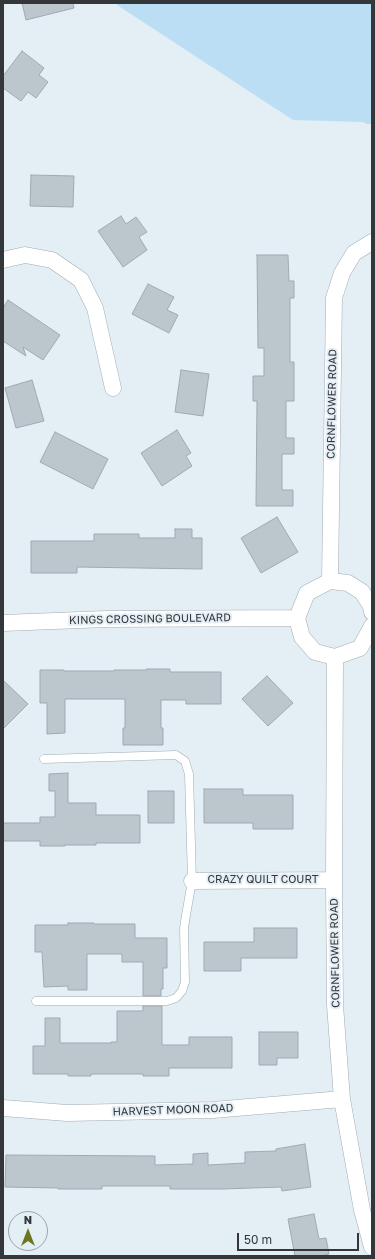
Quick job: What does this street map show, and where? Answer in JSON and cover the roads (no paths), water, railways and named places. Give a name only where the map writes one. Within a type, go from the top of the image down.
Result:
[{"type":"street","name":"CORNFLOWER ROAD","points":[[330,581],[334,298],[342,273],[354,253],[372,242]]},
{"type":"street","points":[[3,260],[26,255],[52,260],[81,280],[95,308],[113,388]]},
{"type":"street","points":[[372,612],[371,606],[362,592],[348,583],[330,581],[307,593],[297,618],[302,637],[315,652],[335,657],[360,648],[372,626]]},
{"type":"street","name":"KINGS CROSSING BOULEVARD","points":[[3,623],[106,619],[297,618]]},
{"type":"street","name":"CORNFLOWER ROAD","points":[[335,657],[335,1005],[342,1099],[362,1210],[372,1246]]},
{"type":"street","name":"CRAZY QUILT COURT","points":[[192,881],[334,880]]},
{"type":"street","name":"HARVEST MOON ROAD","points":[[3,1108],[67,1112],[213,1110],[342,1099]]},
{"type":"lane","points":[[36,1001],[167,1001],[176,998],[182,991],[185,982],[184,928],[192,881],[189,774],[185,761],[176,755],[44,759]]}]
